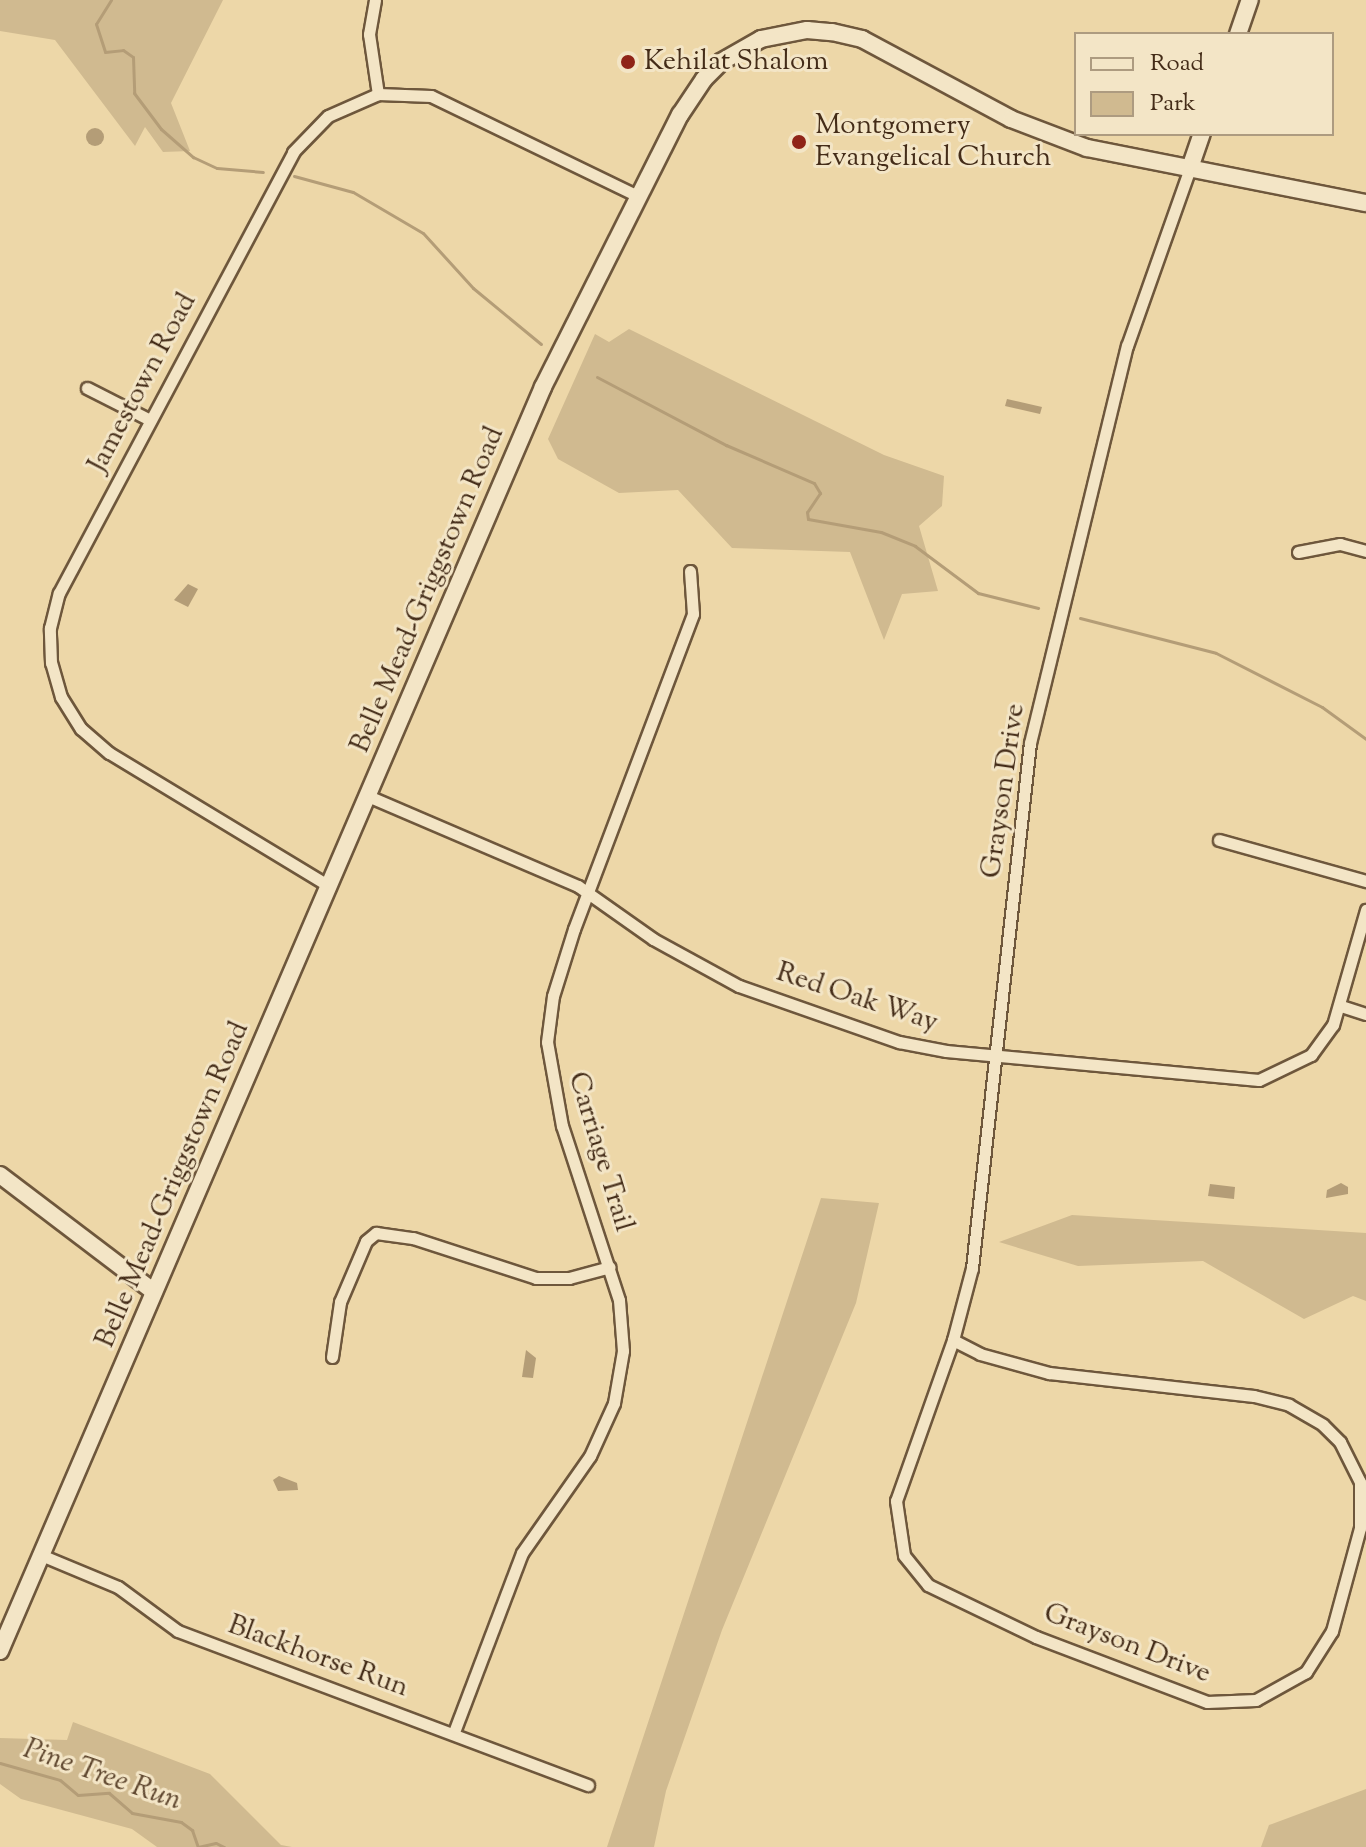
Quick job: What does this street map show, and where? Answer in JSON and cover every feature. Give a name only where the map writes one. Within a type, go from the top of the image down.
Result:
[{"type":"street","points":[[375,0],[369,34],[378,94]]},
{"type":"street","points":[[1239,32],[1250,0]]},
{"type":"street","name":"Belle Mead-Griggstown Road","points":[[0,1651],[553,364],[680,115],[721,62],[761,39],[807,30],[862,39],[1047,135],[1190,168],[1366,203]]},
{"type":"street","name":"Jamestown Road","points":[[329,886],[109,753],[71,715],[54,680],[49,637],[59,593],[293,152],[328,116],[378,94],[414,93],[449,102],[638,196]]},
{"type":"street","points":[[1190,168],[1201,136]]},
{"type":"street","name":"Grayson Drive","points":[[953,1340],[980,1354],[1049,1373],[1254,1396],[1289,1405],[1323,1425],[1340,1442],[1360,1482],[1360,1528],[1332,1631],[1306,1672],[1294,1683],[1256,1700],[1207,1702],[1036,1637],[928,1585],[904,1555],[896,1501],[953,1340],[972,1268],[1030,743],[1127,346],[1190,168]]},
{"type":"street","points":[[87,388],[150,420]]},
{"type":"street","points":[[1298,552],[1340,544],[1366,551]]},
{"type":"street","name":"Carriage Trail","points":[[454,1732],[522,1553],[590,1456],[614,1403],[623,1335],[610,1267],[562,1126],[547,1042],[553,996],[693,614],[696,596],[690,571]]},
{"type":"street","name":"Red Oak Way","points":[[368,796],[590,893],[653,939],[739,986],[899,1042],[996,1056],[1259,1080],[1311,1055],[1341,1006],[1366,910]]},
{"type":"street","points":[[1219,840],[1366,881]]},
{"type":"street","points":[[1341,1006],[1366,1014]]},
{"type":"street","points":[[0,1175],[154,1292]]},
{"type":"street","points":[[332,1357],[340,1302],[366,1241],[376,1233],[413,1238],[536,1278],[569,1278],[610,1267]]},
{"type":"street","name":"Blackhorse Run","points":[[41,1555],[118,1587],[178,1631],[454,1732],[588,1785]]},
{"type":"green space","points":[[0,0],[223,0],[171,103],[190,151],[163,152],[145,127],[135,146],[55,40],[0,31]]},
{"type":"green space","points":[[629,329],[884,455],[944,476],[942,506],[919,526],[938,591],[902,594],[884,640],[850,552],[732,548],[678,490],[619,493],[558,459],[548,439],[595,334],[609,342]]},
{"type":"green space","points":[[821,1198],[879,1203],[856,1303],[722,1630],[666,1791],[654,1847],[607,1847]]},
{"type":"green space","points":[[1072,1215],[1366,1233],[1366,1301],[1353,1296],[1304,1319],[1203,1261],[1078,1266],[999,1242]]},
{"type":"green space","points":[[73,1722],[210,1774],[281,1845],[292,1847],[157,1847],[132,1829],[21,1799],[0,1784],[0,1738],[67,1740]]},
{"type":"green space","points":[[1366,1789],[1366,1847],[1261,1847],[1269,1825]]},
{"type":"shaded area","points":[[95,128],[104,137],[95,146],[86,137]]},
{"type":"shaded area","points":[[1007,399],[1042,407],[1040,414],[1005,406]]},
{"type":"shaded area","points":[[188,584],[198,589],[188,607],[174,600]]},
{"type":"shaded area","points":[[1341,1183],[1348,1187],[1348,1194],[1326,1198],[1327,1190]]},
{"type":"shaded area","points":[[1210,1184],[1235,1187],[1234,1199],[1208,1196]]},
{"type":"shaded area","points":[[526,1350],[536,1358],[533,1378],[522,1377]]},
{"type":"shaded area","points":[[279,1476],[297,1483],[298,1490],[278,1491],[273,1480]]},
{"type":"waterway","points":[[111,0],[96,24],[105,52],[123,50],[133,57],[134,93],[161,129],[193,157],[217,168],[263,172]]},
{"type":"waterway","points":[[294,176],[353,192],[423,233],[473,288],[541,344]]},
{"type":"waterway","points":[[597,377],[726,445],[814,483],[820,493],[807,512],[808,519],[881,532],[915,546],[978,593],[1038,608]]},
{"type":"waterway","points":[[1080,618],[1216,653],[1322,707],[1366,739]]},
{"type":"waterway","name":"Pine Tree Run","points":[[0,1763],[60,1780],[78,1795],[109,1793],[132,1813],[181,1822],[192,1830],[198,1847],[216,1843],[224,1847]]},
{"type":"place","name":"Kehilat Shalom","points":[[628,62]]},
{"type":"place","name":"Montgomery Evangelical Church","points":[[799,142]]}]
